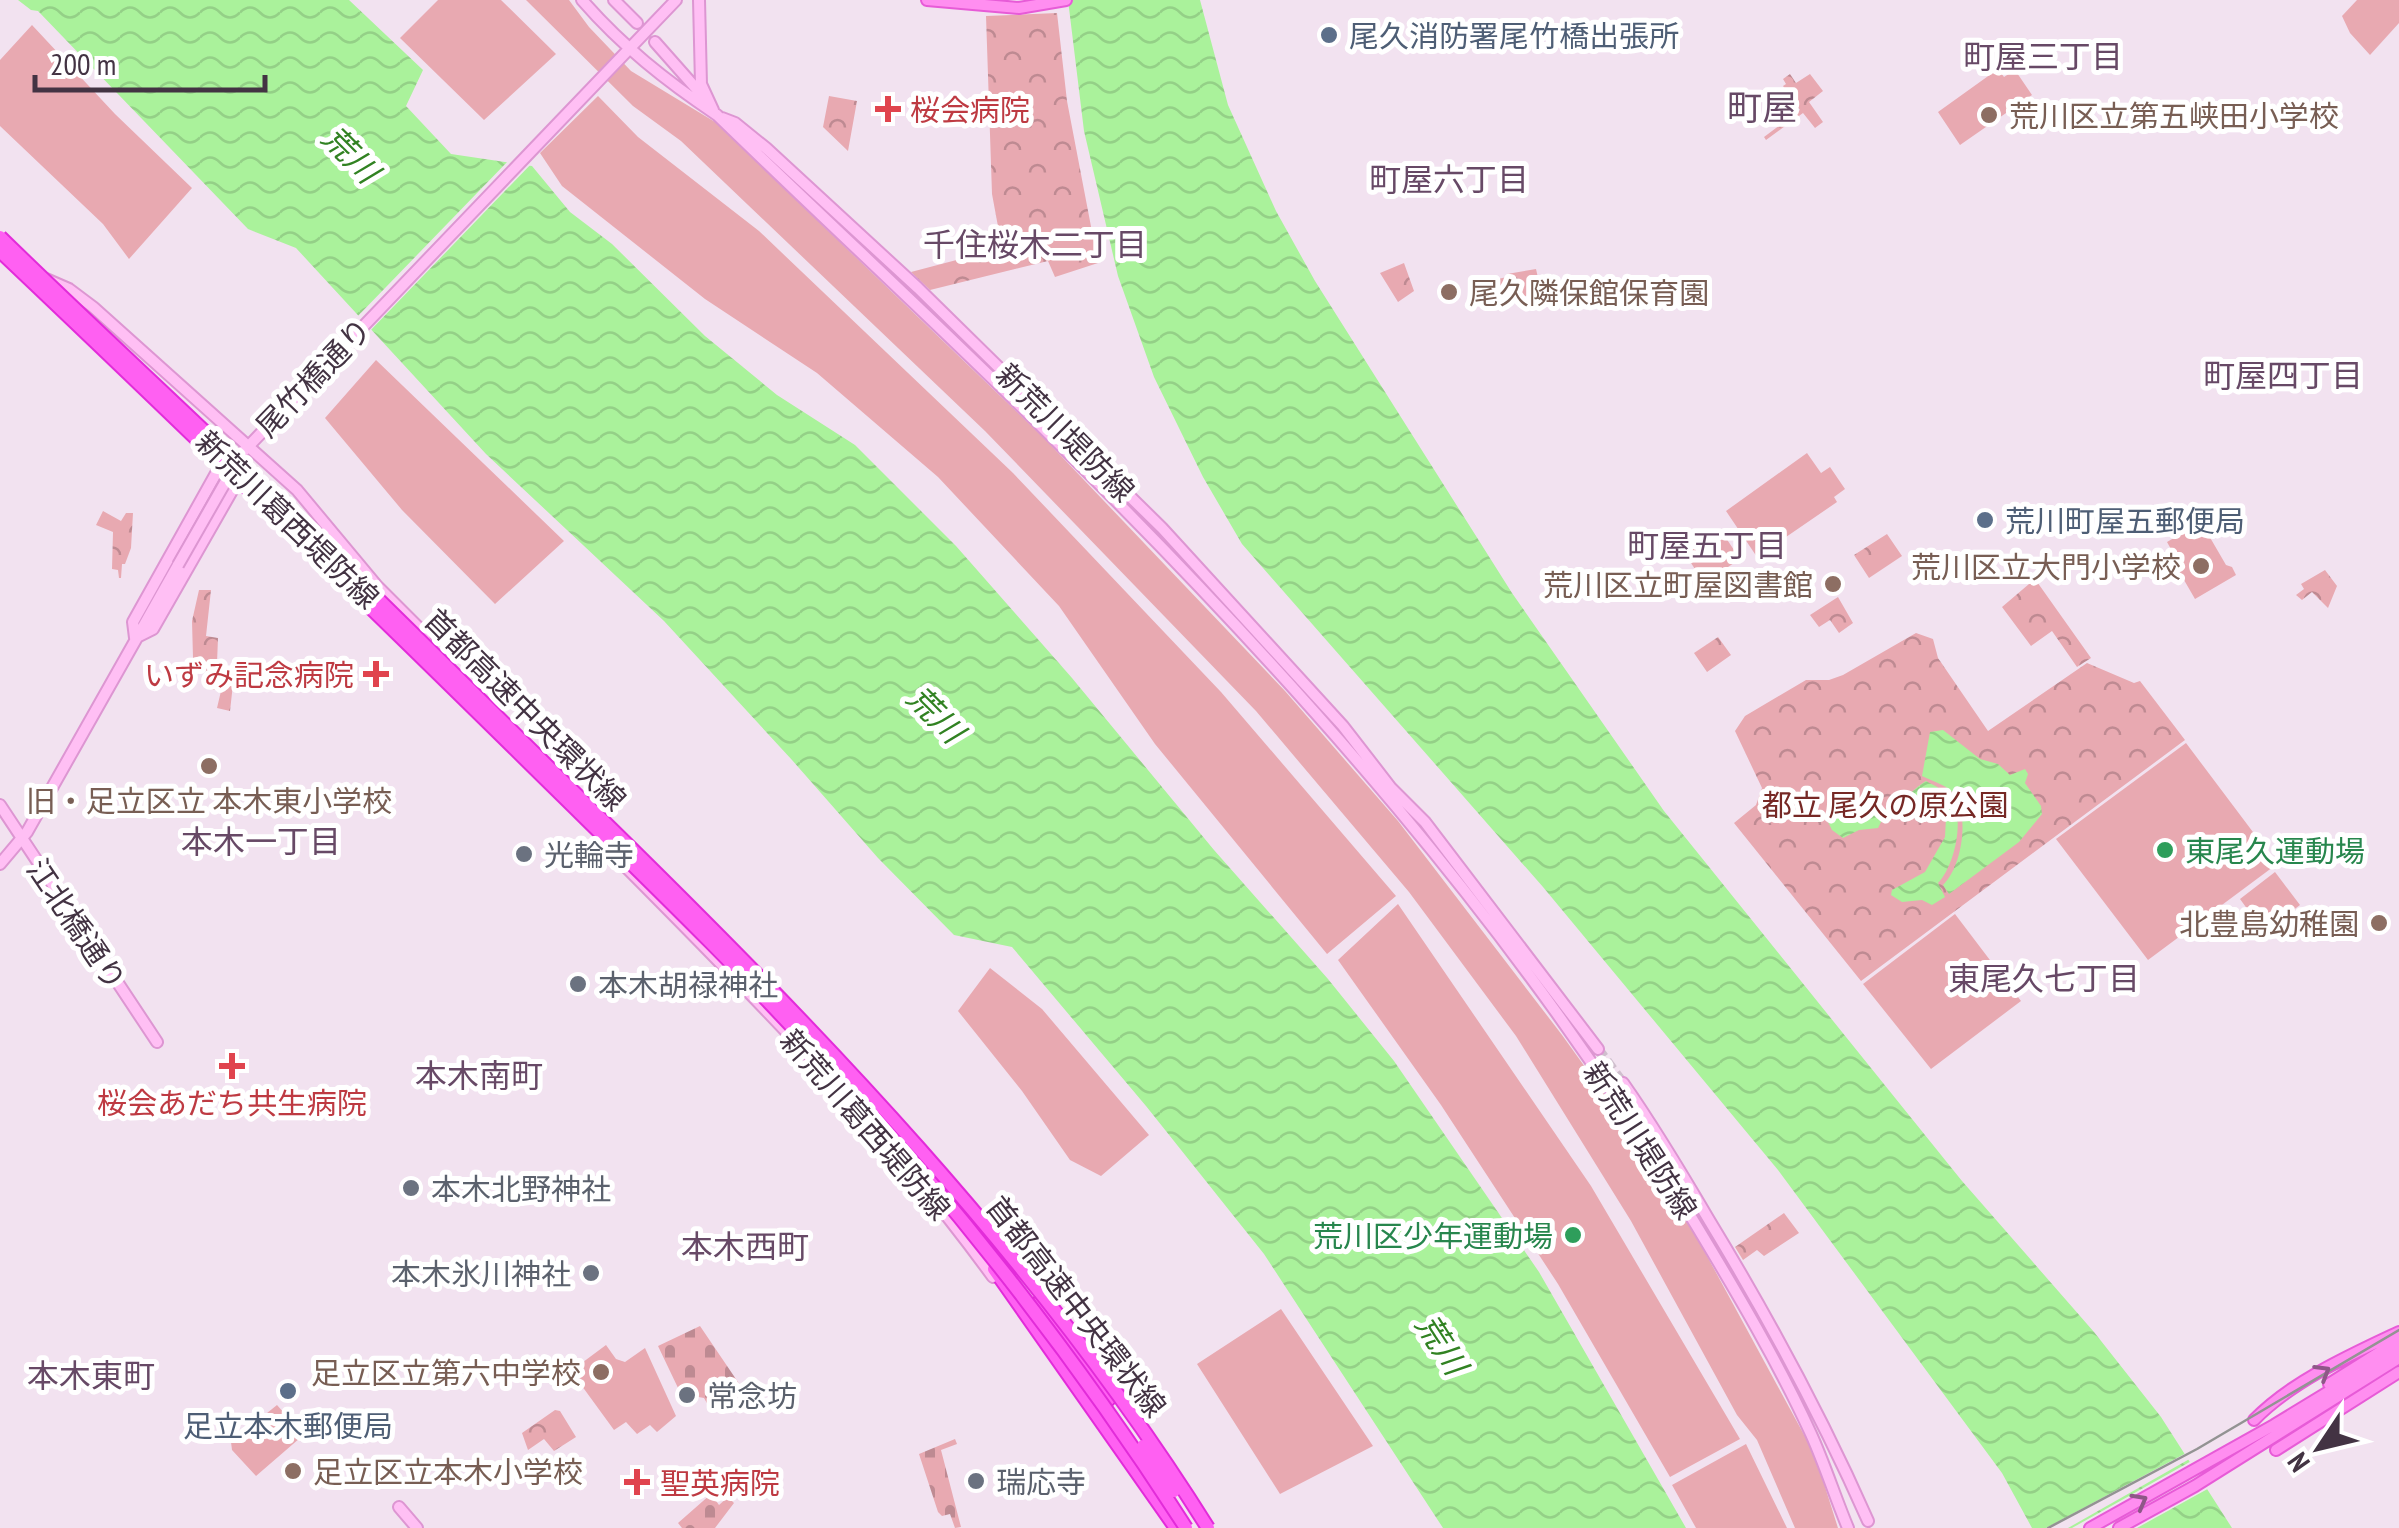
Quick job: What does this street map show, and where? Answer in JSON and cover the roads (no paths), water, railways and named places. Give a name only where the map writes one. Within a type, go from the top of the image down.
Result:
[{"type":"highway","name":"首都高速中央環状線","points":[[0,247],[726,958],[858,1098],[950,1206],[1197,1528]]},
{"type":"highway","name":"首都高速中央環状線","points":[[0,247],[346,568],[746,963],[876,1100],[1000,1246],[1141,1428],[1197,1528]]},
{"type":"highway","points":[[950,1206],[1176,1528]]},
{"type":"main road","name":"新荒川堤防線","points":[[582,0],[624,54],[735,123],[788,168],[1101,466],[1343,726],[1381,784],[1536,986],[1656,1160],[1777,1366],[1822,1459],[1848,1528]]},
{"type":"main road","points":[[614,0],[636,24]]},
{"type":"main road","name":"尾竹橋通り","points":[[0,864],[21,841],[246,448],[676,0]]},
{"type":"main road","points":[[699,0],[701,84],[708,102]]},
{"type":"main road","points":[[927,0],[1019,8],[1061,1]]},
{"type":"main road","points":[[655,42],[717,115]]},
{"type":"main road","name":"新荒川葛西堤防線","points":[[0,247],[20,276],[239,479],[763,988],[879,1113],[1014,1278],[1162,1481],[1177,1493],[1197,1528]]},
{"type":"main road","name":"新荒川葛西堤防線","points":[[0,247],[222,463]]},
{"type":"main road","points":[[20,276],[58,284],[80,297],[297,490],[377,586],[421,630],[426,639],[419,654]]},
{"type":"main road","points":[[222,463],[133,622],[136,638],[153,629],[239,479]]},
{"type":"main road","name":"新荒川葛西堤防線","points":[[419,654],[711,953],[888,1144],[990,1272],[1168,1528]]},
{"type":"main road","name":"新荒川堤防線","points":[[1381,784],[1432,830],[1598,1048]]},
{"type":"main road","name":"江北橋通り","points":[[0,805],[157,1042]]},
{"type":"main road","name":"新荒川堤防線","points":[[1622,1083],[1680,1170],[1756,1300],[1814,1406],[1868,1521]]},
{"type":"main road","points":[[2254,1420],[2268,1405],[2356,1352],[2399,1332]]},
{"type":"main road","points":[[2090,1528],[2190,1473],[2195,1466],[2397,1344]]},
{"type":"main road","points":[[2119,1528],[2195,1486],[2399,1358]]},
{"type":"main road","points":[[2195,1486],[2215,1478],[2399,1369]]},
{"type":"main road","points":[[2276,1450],[2399,1369]]},
{"type":"main road","points":[[400,1507],[417,1528]]},
{"type":"water","name":"荒川","points":[[18,0],[349,0],[423,70],[406,106],[451,154],[532,166],[570,212],[612,244],[705,336],[777,395],[855,445],[956,546],[1072,678],[1394,1061],[1539,1272],[1686,1528],[1443,1528],[1264,1254],[1012,947],[954,935],[878,858],[664,621],[486,454],[296,248],[248,229],[38,11]]},
{"type":"water","points":[[1068,0],[1200,0],[1228,105],[1276,211],[1315,281],[1512,593],[1664,811],[1962,1181],[2094,1332],[2161,1417],[2232,1528],[2032,1528],[2002,1473],[1778,1170],[1543,887],[1242,544],[1203,477],[1154,377],[1118,276],[1084,131]]},
{"type":"water","points":[[1943,730],[1980,759],[1998,764],[2010,775],[2025,769],[2025,783],[2042,814],[2019,842],[1949,894],[1943,885],[1959,853],[1961,813],[1952,792],[1922,776],[1930,732]]},
{"type":"water","points":[[1926,781],[1950,797],[1958,819],[1953,855],[1938,883],[1945,897],[1932,905],[1922,900],[1902,902],[1891,895],[1892,890],[1925,872],[1945,837],[1946,818],[1933,800],[1925,799],[1882,820],[1878,828],[1859,830],[1843,838],[1827,820],[1842,808],[1871,812],[1886,809]]},
{"type":"tunnel","points":[[1598,1049],[1623,1083]]},
{"type":"tram line","points":[[2048,1528],[2197,1449],[2399,1330]]},
{"type":"place","name":"尾久消防署尾竹橋出張所","points":[[1329,35]]},
{"type":"place","name":"桜会病院","points":[[888,109]]},
{"type":"place","name":"荒川区立第五峡田小学校","points":[[1989,115]]},
{"type":"place","name":"尾久隣保館保育園","points":[[1449,292]]},
{"type":"place","name":"荒川町屋五郵便局","points":[[1985,520]]},
{"type":"place","name":"荒川区立大門小学校","points":[[2201,566]]},
{"type":"place","name":"荒川区立町屋図書館","points":[[1833,584]]},
{"type":"place","name":"いずみ記念病院","points":[[376,674]]},
{"type":"place","name":"旧・足立区立 本木東小学校","points":[[209,766]]},
{"type":"place","name":"東尾久運動場","points":[[2165,850]]},
{"type":"place","name":"光輪寺","points":[[524,854]]},
{"type":"place","name":"北豊島幼稚園","points":[[2379,923]]},
{"type":"place","name":"本木胡禄神社","points":[[578,984]]},
{"type":"place","name":"桜会あだち共生病院","points":[[232,1066]]},
{"type":"place","name":"本木北野神社","points":[[411,1188]]},
{"type":"place","name":"荒川区少年運動場","points":[[1573,1235]]},
{"type":"place","name":"本木氷川神社","points":[[591,1273]]},
{"type":"place","name":"足立区立第六中学校","points":[[601,1372]]},
{"type":"place","name":"足立本木郵便局","points":[[288,1391]]},
{"type":"place","name":"常念坊","points":[[687,1395]]},
{"type":"place","name":"足立区立本木小学校","points":[[293,1471]]},
{"type":"place","name":"瑞応寺","points":[[976,1481]]},
{"type":"place","name":"聖英病院","points":[[637,1482]]},
{"type":"district","name":"町屋三丁目","points":[[2043,56]]},
{"type":"district","name":"町屋","points":[[1762,107]]},
{"type":"district","name":"町屋六丁目","points":[[1449,179]]},
{"type":"district","name":"千住桜木二丁目","points":[[1035,244]]},
{"type":"district","name":"町屋四丁目","points":[[2283,375]]},
{"type":"district","name":"町屋五丁目","points":[[1707,545]]},
{"type":"district","name":"本木一丁目","points":[[261,841]]},
{"type":"district","name":"東尾久七丁目","points":[[2044,978]]},
{"type":"district","name":"本木南町","points":[[479,1075]]},
{"type":"district","name":"本木西町","points":[[745,1246]]},
{"type":"district","name":"本木東町","points":[[91,1375]]},
{"type":"park label","name":"都立 尾久の原公園","points":[[1885,804]]}]
